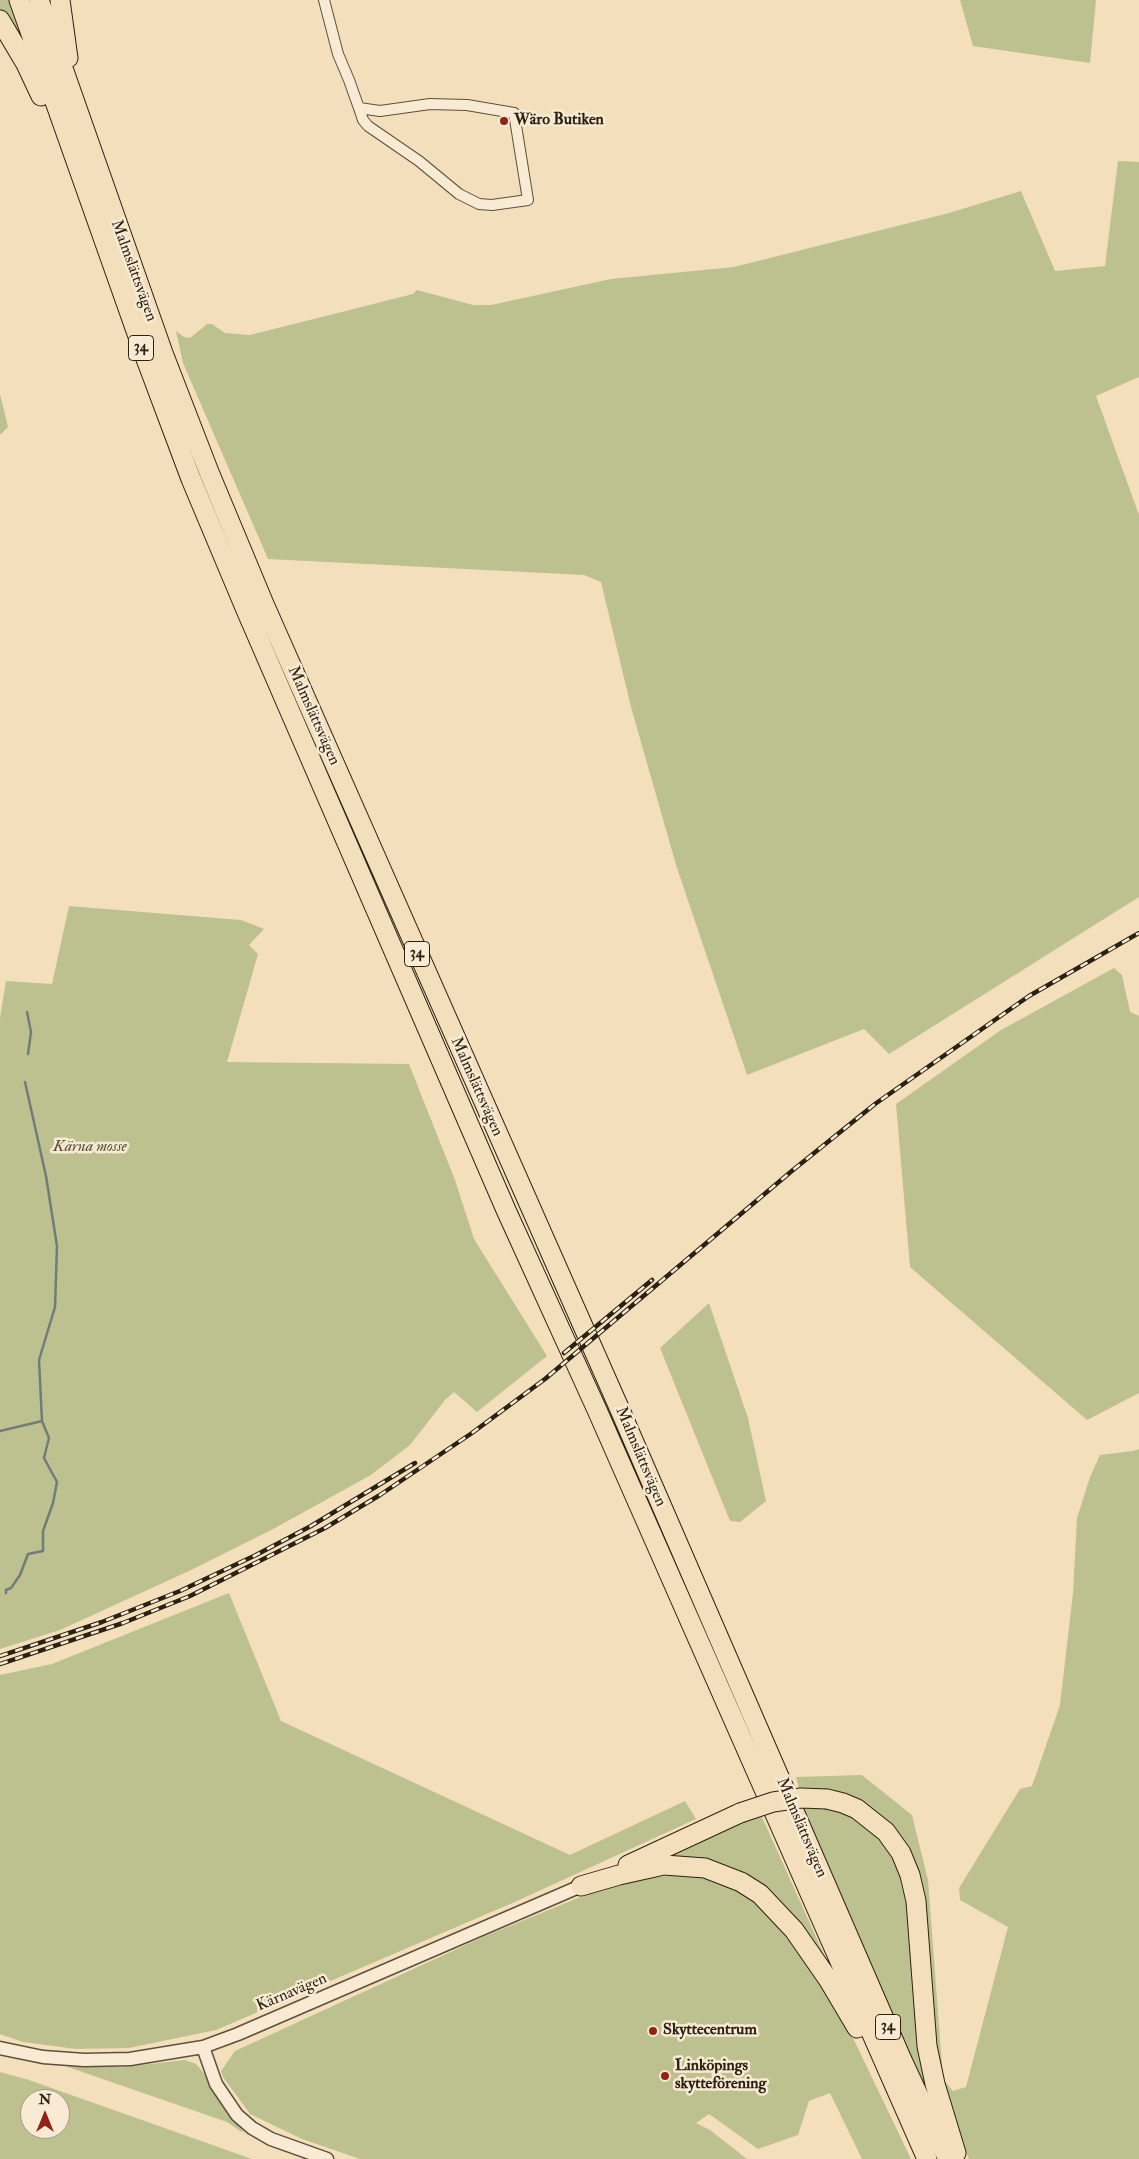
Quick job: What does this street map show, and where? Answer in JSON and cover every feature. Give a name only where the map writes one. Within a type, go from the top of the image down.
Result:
[{"type":"highway","name":"Malmslättsvägen","points":[[19,0],[146,359],[191,479],[246,610],[506,1210],[597,1410],[898,2097],[927,2159]]},
{"type":"highway","name":"Malmslättsvägen","points":[[39,0],[163,353],[209,472],[264,604],[617,1403],[883,2016],[948,2159]]},
{"type":"highway","points":[[60,0],[76,109]]},
{"type":"highway","points":[[0,20],[26,64],[81,178]]},
{"type":"highway","points":[[581,1886],[740,1813],[773,1802],[800,1798],[827,1799],[843,1803],[857,1810],[886,1832],[901,1853],[910,1875],[916,1902],[927,2046],[935,2084],[958,2159]]},
{"type":"highway","points":[[581,1886],[619,1875],[664,1866],[705,1868],[723,1873],[748,1886],[760,1894],[794,1930],[828,1979],[898,2097]]},
{"type":"street","points":[[324,0],[338,54],[363,120],[375,132],[419,161],[459,194],[479,204],[492,205],[528,200],[514,113],[467,105],[430,104],[380,111],[359,108]]},
{"type":"street","name":"Kärnavägen","points":[[0,2048],[43,2057],[84,2060],[130,2059],[203,2047],[238,2034],[581,1886]]},
{"type":"street","points":[[203,2047],[216,2084],[237,2115],[252,2128],[271,2139],[327,2159]]},
{"type":"green space","points":[[0,0],[10,0],[28,53],[0,10]]},
{"type":"green space","points":[[960,0],[1096,0],[1090,63],[973,46]]},
{"type":"green space","points":[[1118,161],[1139,162],[1139,377],[1096,396],[1139,515],[1139,897],[889,1054],[864,1029],[747,1075],[676,865],[631,707],[601,582],[584,575],[268,559],[183,363],[176,331],[184,337],[190,338],[207,324],[212,324],[225,333],[250,335],[413,294],[417,290],[473,305],[491,305],[611,279],[734,267],[949,213],[1021,191],[1055,271],[1105,266]]},
{"type":"green space","points":[[0,394],[8,427],[0,435]]},
{"type":"green space","name":"Kärna mosse","points":[[69,906],[241,920],[264,929],[249,945],[258,954],[227,1062],[409,1064],[455,1180],[474,1239],[547,1356],[477,1412],[454,1392],[445,1400],[410,1445],[371,1475],[275,1528],[189,1571],[60,1630],[0,1649],[0,1018],[6,981],[52,984]]},
{"type":"green space","points":[[1114,968],[1122,975],[1130,1012],[1139,1016],[1139,1393],[1087,1420],[910,1267],[896,1104],[1001,1030]]},
{"type":"green space","points":[[709,1303],[748,1418],[766,1501],[740,1522],[730,1521],[660,1348]]},
{"type":"green space","points":[[1139,1449],[1139,2159],[969,2159],[946,2103],[936,2059],[925,1925],[887,1822],[800,1792],[796,1777],[862,1775],[912,1815],[928,1880],[943,2079],[953,2091],[966,2087],[1008,1927],[960,1900],[959,1888],[1020,1789],[1032,1786],[1060,1705],[1073,1593],[1077,1518],[1090,1477],[1100,1455]]},
{"type":"green space","points":[[229,1593],[281,1721],[570,1855],[685,1801],[696,1819],[517,1901],[216,2030],[129,2048],[76,2049],[23,2042],[0,2034],[0,1675],[52,1664]]},
{"type":"green space","points":[[801,1805],[842,1809],[869,1825],[894,1854],[907,1883],[930,2100]]},
{"type":"green space","points":[[761,1815],[831,1970],[774,1896],[744,1873],[719,1863],[694,1859],[654,1860]]},
{"type":"green space","points":[[672,1875],[712,1877],[736,1886],[779,1922],[842,2015],[911,2159],[862,2159],[830,2093],[809,2101],[798,2135],[758,2149],[709,2114],[696,2123],[710,2130],[747,2159],[360,2159],[302,2139],[250,2114],[223,2077],[221,2071],[235,2051],[483,1937],[607,1886]]},
{"type":"green space","points":[[185,2060],[196,2064],[203,2072],[227,2113],[242,2132],[227,2122],[65,2066],[124,2067]]},
{"type":"green space","points":[[0,2072],[54,2089],[20,2089],[20,2139],[70,2139],[70,2095],[252,2159],[0,2159]]},
{"type":"waterway","points":[[27,1012],[31,1032],[28,1054]]},
{"type":"waterway","points":[[6,1593],[6,1590],[11,1588],[20,1575],[28,1554],[43,1551],[43,1531],[53,1503],[57,1482],[44,1458],[49,1438],[42,1421],[39,1360],[55,1307],[57,1246],[46,1176],[25,1082]]},
{"type":"waterway","points":[[0,1431],[42,1421]]},
{"type":"railway","points":[[0,1664],[123,1623],[190,1596],[325,1528],[380,1495],[472,1433],[545,1379],[793,1170],[875,1104],[1029,996],[1139,933]]},
{"type":"railway","points":[[564,1353],[652,1280]]},
{"type":"railway","points":[[0,1656],[102,1622],[180,1591],[256,1555],[311,1526],[415,1463]]},
{"type":"place","name":"Wäro Butiken","points":[[504,121]]},
{"type":"place","name":"Skyttecentrum","points":[[653,2031]]},
{"type":"place","name":"Linköpings skytteförening","points":[[665,2076]]}]
